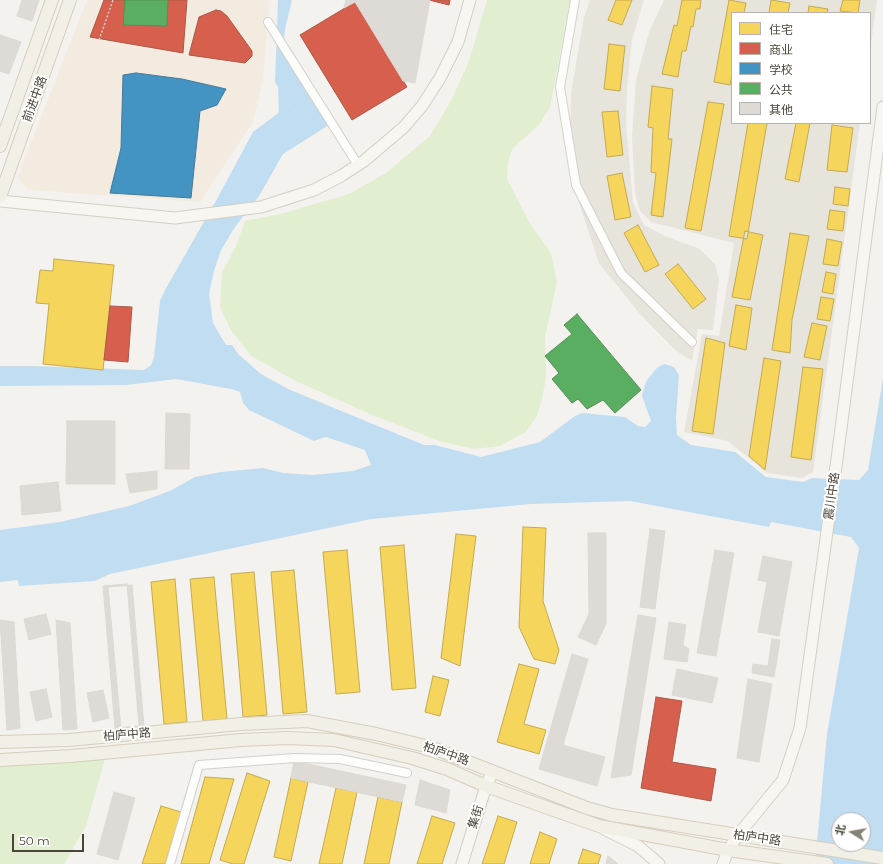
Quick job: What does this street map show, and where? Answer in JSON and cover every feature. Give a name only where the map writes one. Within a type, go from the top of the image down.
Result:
[{"type":"main road","name":"前进中路","points":[[0,146],[52,0]]},
{"type":"main road","name":"前进中路","points":[[0,197],[70,0]]},
{"type":"main road","name":"柏庐中路","points":[[0,742],[69,740],[241,724],[307,721],[376,734],[430,747],[587,808],[612,815],[883,858]]},
{"type":"main road","name":"柏庐中路","points":[[0,760],[71,756],[241,740],[287,738],[334,740],[412,758],[447,769],[486,786],[599,826],[728,850],[827,864]]},
{"type":"street","points":[[0,201],[175,218],[261,207],[314,190],[358,165],[404,127],[422,106],[440,78],[458,42],[470,0]]},
{"type":"street","points":[[575,0],[560,87],[576,185],[621,273],[692,342]]},
{"type":"street","points":[[268,22],[358,165]]},
{"type":"street","name":"震川中路","points":[[723,864],[728,850],[738,835],[783,780],[800,728],[883,107]]},
{"type":"street","points":[[170,864],[198,765],[295,758],[340,759],[407,773]]},
{"type":"street","name":"集街","points":[[462,864],[486,786],[493,771]]},
{"type":"street","points":[[599,826],[638,846],[659,864]]},
{"type":"path","points":[[99,40],[113,0]]},
{"type":"shaded area","points":[[87,0],[270,0],[263,79],[253,122],[200,202],[29,190],[17,178]]},
{"type":"shaded area","points":[[590,0],[644,0],[632,40],[627,89],[626,123],[633,203],[644,225],[665,236],[700,249],[715,264],[719,279],[713,330],[698,329],[692,361],[675,350],[640,314],[599,263],[576,194],[570,158],[571,93],[584,17]]},
{"type":"shaded area","points":[[664,0],[877,0],[871,44],[871,12],[731,12],[731,124],[860,124],[813,472],[802,478],[767,473],[728,441],[684,432],[702,334],[719,336],[734,243],[651,222],[640,211],[635,193],[632,137],[636,80],[649,32]]},
{"type":"green space","points":[[487,0],[570,0],[550,107],[539,125],[513,148],[508,162],[507,179],[529,222],[551,253],[557,282],[545,337],[546,378],[542,399],[537,416],[526,432],[500,446],[474,449],[442,442],[372,415],[294,380],[251,356],[231,330],[220,307],[222,273],[236,246],[245,221],[280,214],[349,194],[386,173],[430,136],[451,101],[469,61]]},
{"type":"green space","points":[[105,759],[86,826],[64,864],[0,864],[0,767]]},
{"type":"water","points":[[278,0],[292,0],[285,29],[283,50],[329,125],[283,154],[259,196],[235,227],[221,250],[214,271],[209,294],[213,323],[226,345],[232,345],[238,354],[261,374],[288,389],[424,445],[435,445],[481,457],[540,442],[575,416],[582,413],[625,417],[638,426],[645,427],[651,421],[642,396],[644,388],[647,380],[657,368],[664,364],[674,367],[679,375],[676,418],[677,435],[691,445],[735,452],[766,477],[803,482],[812,478],[859,480],[868,470],[883,378],[883,864],[815,864],[827,734],[859,548],[851,537],[771,522],[769,527],[630,501],[531,504],[371,519],[110,574],[95,581],[19,586],[18,580],[0,582],[0,530],[60,522],[129,506],[170,491],[195,477],[221,472],[263,468],[283,473],[313,475],[353,471],[371,465],[365,450],[326,437],[314,441],[249,410],[243,403],[240,392],[231,389],[176,379],[126,385],[0,386],[0,366],[144,370],[151,365],[154,357],[160,301],[165,290],[253,132],[289,105],[275,82]]},
{"type":"building: 住宅","points":[[616,0],[632,0],[622,25],[608,20]]},
{"type":"building: 住宅","points":[[682,0],[701,0],[700,9],[696,9],[693,27],[691,26],[686,51],[682,51],[678,77],[662,74],[674,25],[677,26]]},
{"type":"building: 住宅","points":[[729,0],[746,3],[744,12],[731,12],[730,85],[714,82]]},
{"type":"building: 住宅","points":[[771,0],[790,3],[788,12],[769,12]]},
{"type":"building: 住宅","points":[[843,0],[860,0],[858,12],[840,11]]},
{"type":"building: 住宅","points":[[809,6],[828,9],[827,12],[808,12]]},
{"type":"building: 住宅","points":[[609,44],[625,46],[620,91],[604,89]]},
{"type":"building: 住宅","points":[[652,86],[673,89],[668,139],[672,139],[663,217],[651,215],[656,173],[651,172],[653,128],[648,127]]},
{"type":"building: 住宅","points":[[708,102],[724,104],[701,231],[685,228]]},
{"type":"building: 住宅","points":[[618,111],[623,155],[607,157],[602,112]]},
{"type":"building: 住宅","points":[[748,124],[767,124],[747,239],[729,236]]},
{"type":"building: 住宅","points":[[796,124],[810,124],[799,182],[785,179]]},
{"type":"building: 住宅","points":[[832,125],[853,128],[847,172],[827,170]]},
{"type":"building: 住宅","points":[[622,173],[631,217],[615,220],[607,176]]},
{"type":"building: 住宅","points":[[835,187],[850,189],[848,206],[833,204]]},
{"type":"building: 住宅","points":[[830,210],[845,212],[843,231],[827,229]]},
{"type":"building: 住宅","points":[[638,225],[659,265],[645,272],[624,233]]},
{"type":"building: 住宅","points":[[745,231],[763,235],[750,300],[732,297]]},
{"type":"building: 住宅","points":[[790,233],[809,236],[792,320],[790,353],[772,350]]},
{"type":"building: 住宅","points":[[827,239],[842,242],[838,266],[823,264]]},
{"type":"building: 住宅","points":[[54,259],[114,265],[103,370],[43,364],[49,304],[36,303],[40,270],[53,271]]},
{"type":"building: 住宅","points":[[678,264],[706,299],[693,309],[665,274]]},
{"type":"building: 住宅","points":[[826,272],[836,274],[833,294],[822,292]]},
{"type":"building: 住宅","points":[[821,297],[834,299],[830,321],[817,319]]},
{"type":"building: 住宅","points":[[736,305],[752,308],[746,350],[729,346]]},
{"type":"building: 住宅","points":[[812,323],[827,326],[820,360],[804,357]]},
{"type":"building: 住宅","points":[[706,338],[725,343],[713,434],[692,431]]},
{"type":"building: 住宅","points":[[764,358],[781,361],[765,470],[749,456]]},
{"type":"building: 住宅","points":[[803,367],[823,369],[811,460],[791,457]]},
{"type":"building: 住宅","points":[[523,527],[546,528],[543,601],[559,650],[555,664],[534,659],[519,627]]},
{"type":"building: 住宅","points":[[456,534],[476,536],[460,666],[441,658]]},
{"type":"building: 住宅","points":[[404,545],[416,688],[392,690],[380,547]]},
{"type":"building: 住宅","points":[[347,550],[360,692],[336,694],[323,552]]},
{"type":"building: 住宅","points":[[294,570],[307,712],[283,714],[271,572]]},
{"type":"building: 住宅","points":[[254,572],[267,715],[243,717],[231,574]]},
{"type":"building: 住宅","points":[[214,577],[227,719],[203,721],[190,579]]},
{"type":"building: 住宅","points":[[175,579],[187,722],[164,724],[151,582]]},
{"type":"building: 住宅","points":[[519,664],[539,669],[524,724],[546,730],[539,754],[497,742]]},
{"type":"building: 住宅","points":[[433,676],[449,680],[440,716],[425,712]]},
{"type":"building: 住宅","points":[[247,773],[270,781],[244,864],[233,864],[220,860]]},
{"type":"building: 住宅","points":[[205,777],[234,779],[209,864],[181,864]]},
{"type":"building: 住宅","points":[[291,778],[308,782],[291,861],[274,857]]},
{"type":"building: 住宅","points":[[336,788],[357,792],[342,864],[319,864]]},
{"type":"building: 住宅","points":[[378,797],[402,802],[389,864],[364,864]]},
{"type":"building: 住宅","points":[[161,806],[181,812],[165,864],[142,864]]},
{"type":"building: 住宅","points":[[432,816],[455,823],[442,864],[417,864]]},
{"type":"building: 住宅","points":[[498,816],[517,822],[504,864],[482,864]]},
{"type":"building: 住宅","points":[[540,832],[557,839],[549,864],[530,864]]},
{"type":"building: 住宅","points":[[583,849],[601,855],[598,864],[578,864]]},
{"type":"building: 商业","points":[[104,0],[187,0],[183,53],[90,37]]},
{"type":"building: 商业","points":[[429,0],[450,0],[449,5]]},
{"type":"building: 商业","points":[[355,2],[407,87],[352,120],[300,35]]},
{"type":"building: 商业","points":[[216,10],[221,11],[227,16],[252,51],[252,56],[245,63],[189,55],[199,17]]},
{"type":"building: 商业","points":[[110,306],[132,307],[128,362],[104,360]]},
{"type":"building: 商业","points":[[656,697],[682,701],[672,762],[716,769],[711,801],[641,788]]},
{"type":"building: 学校","points":[[136,73],[182,79],[226,89],[217,105],[200,111],[191,198],[110,193],[121,148],[123,75]]},
{"type":"building: 公共","points":[[125,0],[168,0],[167,26],[123,25]]},
{"type":"building: 公共","points":[[577,314],[641,390],[615,413],[603,400],[587,409],[578,399],[572,403],[552,379],[559,373],[545,356],[572,334],[564,325]]},
{"type":"building: 其他","points":[[22,0],[39,0],[32,21],[17,16]]},
{"type":"building: 其他","points":[[346,0],[430,0],[415,83],[403,81],[355,2],[344,8]]},
{"type":"building: 其他","points":[[0,35],[21,42],[9,74],[0,71]]},
{"type":"building: 其他","points":[[166,413],[190,414],[189,469],[165,469]]},
{"type":"building: 其他","points":[[67,421],[115,421],[115,484],[66,484]]},
{"type":"building: 其他","points":[[157,471],[157,489],[130,493],[126,474]]},
{"type":"building: 其他","points":[[58,482],[61,511],[22,515],[20,486]]},
{"type":"building: 其他","points":[[650,529],[665,531],[655,609],[640,607]]},
{"type":"building: 其他","points":[[588,533],[606,533],[606,624],[596,645],[578,637],[589,614]]},
{"type":"building: 其他","points":[[715,550],[734,553],[716,656],[697,653]]},
{"type":"building: 其他","points":[[763,556],[792,562],[779,636],[758,632],[767,582],[758,580]]},
{"type":"building: 其他","points":[[127,584],[139,726],[115,728],[103,586]]},
{"type":"building: 其他","points":[[132,585],[144,727],[121,729],[108,587]]},
{"type":"building: 其他","points":[[46,614],[51,634],[29,640],[24,619]]},
{"type":"building: 其他","points":[[638,615],[656,618],[631,775],[611,778]]},
{"type":"building: 其他","points":[[0,620],[14,622],[20,728],[7,730]]},
{"type":"building: 其他","points":[[56,620],[70,623],[77,729],[63,730]]},
{"type":"building: 其他","points":[[669,622],[686,625],[683,645],[689,649],[687,662],[664,659]]},
{"type":"building: 其他","points":[[772,639],[780,640],[774,677],[752,673],[753,664],[768,666]]},
{"type":"building: 其他","points":[[572,654],[588,659],[563,745],[605,757],[597,786],[539,769]]},
{"type":"building: 其他","points":[[677,669],[718,678],[712,703],[672,695]]},
{"type":"building: 其他","points":[[748,679],[772,684],[759,762],[737,758]]},
{"type":"building: 其他","points":[[46,689],[52,717],[36,721],[30,692]]},
{"type":"building: 其他","points":[[103,690],[109,718],[93,722],[87,693]]},
{"type":"building: 其他","points":[[294,761],[406,785],[402,802],[291,778]]},
{"type":"building: 其他","points":[[420,780],[450,790],[446,813],[415,805]]},
{"type":"building: 其他","points":[[114,792],[135,798],[118,860],[97,854]]},
{"type":"building: 其他","points":[[608,856],[616,862],[618,864],[606,864]]},
{"type":"waterway","points":[[283,82],[284,122]]}]
